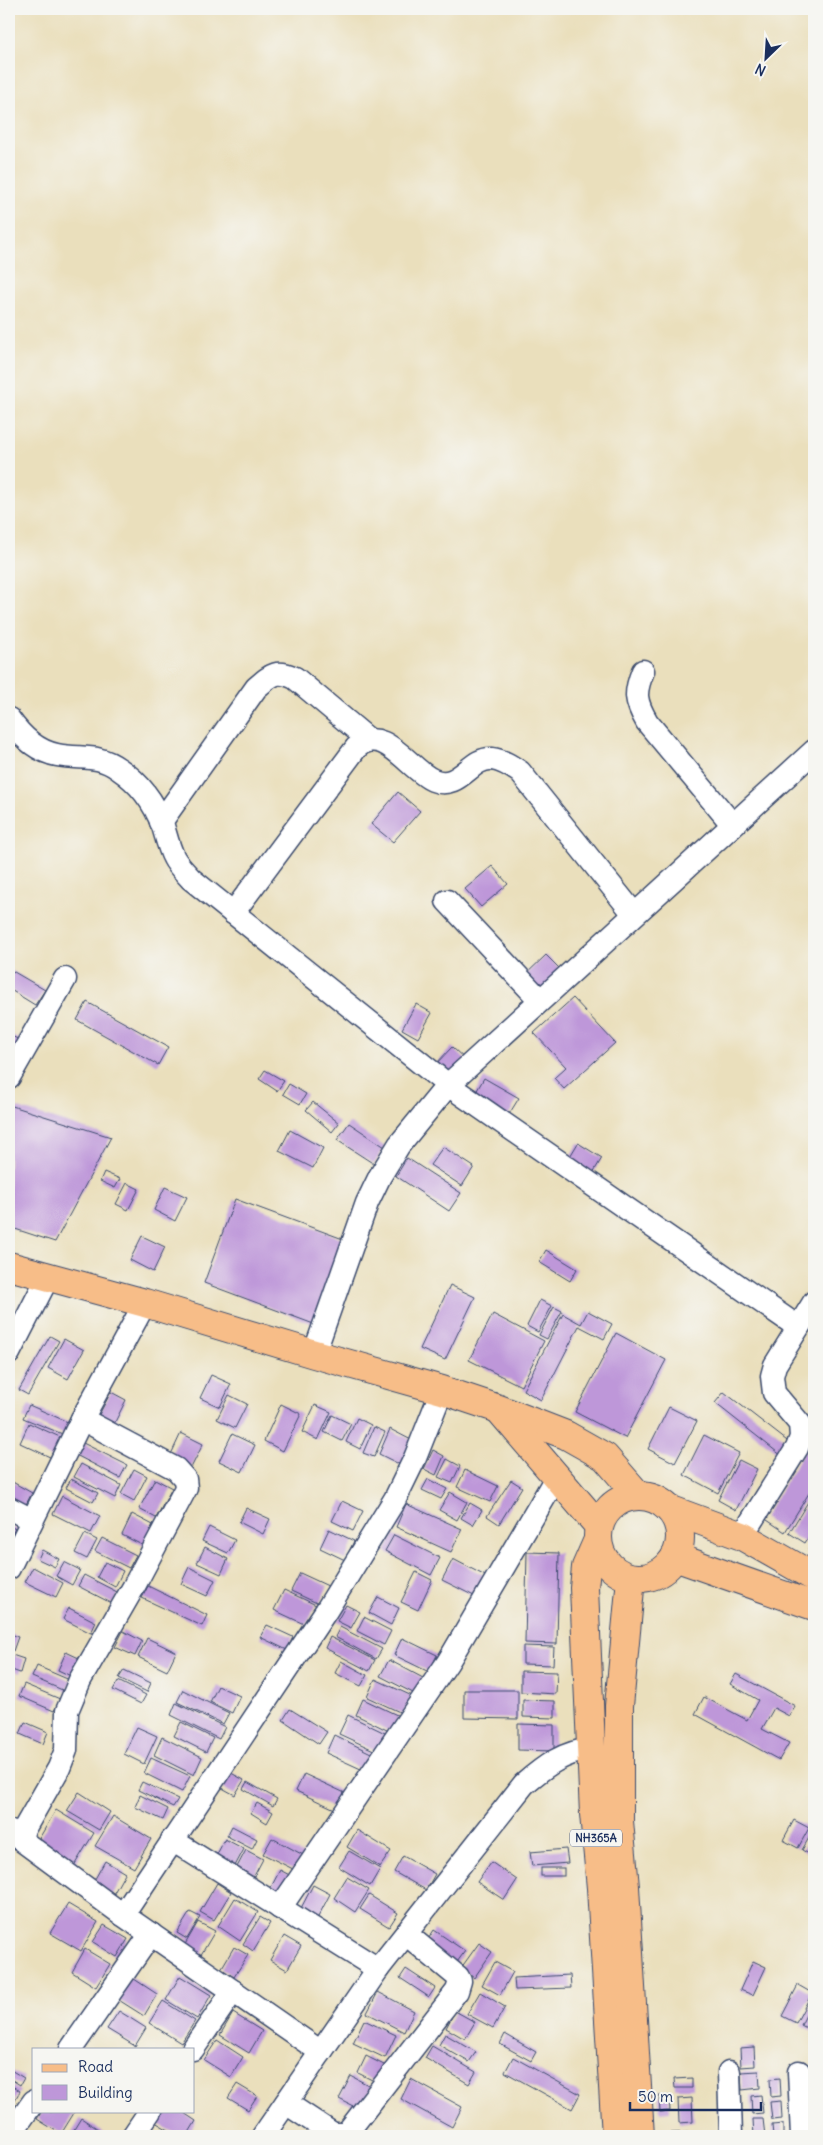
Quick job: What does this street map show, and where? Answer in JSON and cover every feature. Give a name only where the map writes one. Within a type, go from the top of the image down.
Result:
[{"type":"main road","points":[[9,1266],[145,1303],[442,1390],[499,1409],[566,1435],[605,1457],[638,1496],[655,1499],[669,1509],[742,1536],[814,1576]]},
{"type":"main road","points":[[499,1409],[558,1476],[598,1534],[603,1558],[615,1571],[631,1578],[648,1578],[664,1570],[675,1557],[680,1541],[678,1524],[669,1509]]},
{"type":"main road","name":"NH365A","points":[[616,2136],[584,1588],[586,1567],[607,1510],[621,1499],[638,1496]]},
{"type":"main road","points":[[675,1557],[814,1606]]},
{"type":"main road","name":"NH365A","points":[[631,1578],[619,1706],[619,1821],[640,2136]]},
{"type":"street","points":[[643,671],[636,687],[636,698],[640,710],[647,722],[732,824]]},
{"type":"street","points":[[161,822],[256,688],[275,673],[284,673],[295,678],[369,740]]},
{"type":"street","points":[[9,720],[18,732],[41,750],[58,755],[100,759],[118,768],[136,783],[150,799],[161,822],[174,859],[191,880],[448,1085],[798,1327]]},
{"type":"street","points":[[232,913],[356,748],[369,740],[378,740],[390,747],[431,780],[441,782],[455,780],[483,760],[491,759],[505,762],[520,772],[634,914]]},
{"type":"street","points":[[314,1354],[367,1203],[380,1176],[399,1145],[448,1085],[814,751]]},
{"type":"street","points":[[447,901],[540,1000]]},
{"type":"street","points":[[9,1077],[65,980]]},
{"type":"street","points":[[9,1353],[48,1277]]},
{"type":"street","points":[[742,1536],[797,1448],[801,1437],[800,1424],[780,1402],[772,1384],[775,1365],[814,1302]]},
{"type":"street","points":[[9,1568],[82,1419],[145,1303]]},
{"type":"street","points":[[123,1915],[326,1611],[395,1499],[415,1458],[442,1390]]},
{"type":"street","points":[[82,1419],[176,1469],[185,1479],[186,1488],[142,1571],[80,1680],[67,1712],[66,1750],[59,1768],[14,1834],[123,1915],[321,2052]]},
{"type":"street","points":[[280,1908],[448,1662],[558,1476]]},
{"type":"street","points":[[9,1508],[32,1520]]},
{"type":"street","points":[[263,2136],[378,1969],[524,1784],[548,1763],[574,1751],[592,1749]]},
{"type":"street","points":[[172,1840],[378,1969]]},
{"type":"street","points":[[72,2048],[151,1934]]},
{"type":"street","points":[[286,2104],[333,2134],[346,2134],[457,1991],[460,1981],[458,1977],[406,1934]]},
{"type":"street","points":[[194,2048],[233,1991]]},
{"type":"street","points":[[729,2072],[731,2136]]},
{"type":"street","points":[[799,2072],[802,2136]]},
{"type":"street","points":[[9,2136],[32,2104]]},
{"type":"street","points":[[133,2136],[149,2112]]},
{"type":"building","points":[[398,792],[420,811],[393,842],[371,824]]},
{"type":"building","points":[[492,866],[508,884],[481,907],[465,889]]},
{"type":"building","points":[[546,955],[564,973],[541,994],[524,976]]},
{"type":"building","points":[[9,969],[45,990],[35,1005],[9,989]]},
{"type":"building","points":[[573,998],[615,1043],[564,1089],[554,1078],[566,1067],[534,1033]]},
{"type":"building","points":[[87,1002],[168,1047],[158,1065],[77,1020]]},
{"type":"building","points":[[416,1004],[432,1013],[418,1038],[402,1029]]},
{"type":"building","points":[[9,1035],[20,1040],[14,1054],[9,1052]]},
{"type":"building","points":[[452,1047],[469,1063],[451,1082],[434,1066]]},
{"type":"building","points":[[265,1070],[284,1081],[277,1091],[259,1079]]},
{"type":"building","points":[[484,1078],[519,1098],[506,1119],[472,1099]]},
{"type":"building","points":[[289,1084],[306,1094],[300,1104],[283,1094]]},
{"type":"building","points":[[313,1102],[339,1123],[332,1132],[306,1110]]},
{"type":"building","points":[[9,1105],[111,1137],[55,1242],[9,1227]]},
{"type":"building","points":[[349,1123],[385,1147],[374,1164],[337,1140]]},
{"type":"building","points":[[290,1130],[323,1148],[313,1168],[279,1151]]},
{"type":"building","points":[[578,1143],[602,1158],[590,1178],[566,1163]]},
{"type":"building","points":[[443,1147],[474,1167],[462,1186],[430,1165]]},
{"type":"building","points":[[407,1158],[461,1193],[449,1211],[396,1176]]},
{"type":"building","points":[[104,1172],[120,1179],[115,1188],[100,1181]]},
{"type":"building","points":[[127,1183],[139,1189],[128,1210],[116,1204]]},
{"type":"building","points":[[165,1187],[187,1197],[175,1221],[154,1210]]},
{"type":"building","points":[[235,1199],[351,1242],[319,1326],[204,1283]]},
{"type":"building","points":[[142,1236],[165,1247],[153,1272],[130,1260]]},
{"type":"building","points":[[546,1250],[577,1269],[570,1281],[539,1262]]},
{"type":"building","points":[[450,1285],[475,1297],[445,1360],[420,1349]]},
{"type":"building","points":[[540,1300],[552,1306],[538,1332],[527,1326]]},
{"type":"building","points":[[554,1307],[562,1311],[547,1339],[539,1335]]},
{"type":"building","points":[[588,1311],[612,1324],[604,1339],[579,1326],[541,1400],[523,1390],[563,1314],[581,1324]]},
{"type":"building","points":[[493,1314],[544,1341],[521,1386],[469,1360]]},
{"type":"building","points":[[616,1333],[666,1360],[625,1438],[575,1412]]},
{"type":"building","points":[[50,1336],[59,1341],[28,1395],[19,1390]]},
{"type":"building","points":[[64,1339],[84,1350],[68,1379],[48,1368]]},
{"type":"building","points":[[211,1375],[231,1384],[220,1407],[200,1398]]},
{"type":"building","points":[[9,1385],[14,1387],[9,1400]]},
{"type":"building","points":[[111,1392],[126,1400],[110,1432],[94,1424]]},
{"type":"building","points":[[724,1392],[791,1444],[782,1456],[715,1403]]},
{"type":"building","points":[[229,1395],[247,1404],[235,1428],[217,1419]]},
{"type":"building","points":[[281,1404],[301,1414],[283,1451],[264,1441]]},
{"type":"building","points":[[29,1405],[70,1423],[65,1435],[23,1418]]},
{"type":"building","points":[[315,1405],[331,1412],[318,1440],[302,1432]]},
{"type":"building","points":[[669,1407],[697,1421],[675,1463],[648,1449]]},
{"type":"building","points":[[332,1415],[351,1424],[342,1441],[324,1432]]},
{"type":"building","points":[[357,1418],[371,1425],[360,1449],[346,1442]]},
{"type":"building","points":[[29,1423],[62,1438],[52,1458],[20,1443]]},
{"type":"building","points":[[374,1427],[385,1432],[374,1457],[363,1453]]},
{"type":"building","points":[[390,1429],[417,1443],[405,1467],[379,1454]]},
{"type":"building","points":[[181,1433],[203,1444],[188,1474],[167,1463]]},
{"type":"building","points":[[232,1434],[255,1445],[242,1472],[219,1461]]},
{"type":"building","points":[[704,1435],[739,1453],[718,1493],[684,1475]]},
{"type":"building","points":[[83,1443],[127,1465],[120,1478],[76,1455]]},
{"type":"building","points":[[806,1448],[814,1453],[814,1485],[785,1532],[764,1518]]},
{"type":"building","points":[[433,1450],[444,1456],[436,1475],[424,1469]]},
{"type":"building","points":[[447,1459],[460,1466],[452,1483],[438,1477]]},
{"type":"building","points":[[739,1460],[757,1469],[736,1510],[718,1500]]},
{"type":"building","points":[[81,1464],[121,1485],[115,1498],[74,1477]]},
{"type":"building","points":[[134,1469],[147,1476],[134,1501],[121,1494]]},
{"type":"building","points":[[465,1470],[498,1486],[490,1502],[457,1487]]},
{"type":"building","points":[[71,1479],[98,1493],[93,1502],[66,1488]]},
{"type":"building","points":[[155,1479],[172,1488],[156,1518],[139,1509]]},
{"type":"building","points":[[428,1479],[447,1489],[441,1499],[422,1490]]},
{"type":"building","points":[[9,1480],[32,1493],[22,1512],[9,1505]]},
{"type":"building","points":[[511,1480],[522,1487],[499,1524],[487,1516]]},
{"type":"building","points":[[450,1492],[467,1502],[457,1520],[439,1510]]},
{"type":"building","points":[[814,1492],[814,1528],[805,1543],[789,1533]]},
{"type":"building","points":[[62,1496],[100,1516],[91,1533],[53,1514]]},
{"type":"building","points":[[342,1501],[363,1511],[353,1531],[332,1521]]},
{"type":"building","points":[[470,1503],[482,1510],[473,1525],[461,1518]]},
{"type":"building","points":[[406,1504],[462,1529],[451,1552],[396,1527]]},
{"type":"building","points":[[246,1508],[270,1519],[263,1534],[239,1522]]},
{"type":"building","points":[[132,1514],[155,1526],[144,1546],[122,1535]]},
{"type":"building","points":[[9,1526],[18,1530],[9,1544]]},
{"type":"building","points":[[209,1527],[235,1540],[228,1553],[202,1541]]},
{"type":"building","points":[[329,1529],[354,1541],[345,1560],[320,1548]]},
{"type":"building","points":[[85,1534],[97,1540],[87,1559],[75,1553]]},
{"type":"building","points":[[394,1535],[440,1558],[431,1575],[385,1551]]},
{"type":"building","points":[[102,1538],[136,1555],[129,1568],[95,1551]]},
{"type":"building","points":[[814,1538],[814,1552],[808,1549]]},
{"type":"building","points":[[205,1547],[228,1559],[221,1574],[197,1563]]},
{"type":"building","points":[[42,1550],[59,1559],[55,1567],[38,1559]]},
{"type":"building","points":[[527,1552],[559,1553],[557,1644],[525,1643]]},
{"type":"building","points":[[453,1559],[493,1580],[482,1600],[442,1580]]},
{"type":"building","points":[[64,1562],[80,1570],[72,1585],[56,1576]]},
{"type":"building","points":[[105,1562],[123,1571],[115,1587],[97,1577]]},
{"type":"building","points":[[33,1567],[63,1583],[56,1597],[25,1582]]},
{"type":"building","points":[[189,1567],[215,1580],[207,1596],[181,1584]]},
{"type":"building","points":[[416,1572],[432,1580],[418,1610],[401,1602]]},
{"type":"building","points":[[300,1573],[328,1586],[319,1604],[291,1591]]},
{"type":"building","points":[[84,1575],[119,1593],[113,1604],[78,1586]]},
{"type":"building","points":[[148,1586],[207,1615],[202,1626],[142,1598]]},
{"type":"building","points":[[284,1590],[316,1605],[306,1625],[274,1610]]},
{"type":"building","points":[[378,1597],[399,1608],[391,1625],[369,1613]]},
{"type":"building","points":[[346,1605],[360,1612],[351,1628],[337,1621]]},
{"type":"building","points":[[69,1608],[96,1622],[91,1633],[63,1619]]},
{"type":"building","points":[[364,1617],[391,1631],[384,1645],[357,1631]]},
{"type":"building","points":[[267,1625],[293,1637],[287,1650],[260,1637]]},
{"type":"building","points":[[340,1627],[382,1649],[376,1659],[335,1637]]},
{"type":"building","points":[[123,1631],[142,1641],[135,1656],[115,1647]]},
{"type":"building","points":[[9,1633],[18,1637],[13,1651],[9,1650]]},
{"type":"building","points":[[330,1637],[375,1660],[369,1671],[325,1648]]},
{"type":"building","points":[[147,1638],[176,1652],[167,1671],[138,1657]]},
{"type":"building","points":[[402,1638],[437,1655],[429,1672],[394,1655]]},
{"type":"building","points":[[523,1646],[554,1647],[553,1665],[523,1664]]},
{"type":"building","points":[[66,1652],[81,1659],[73,1677],[58,1670]]},
{"type":"building","points":[[9,1654],[24,1659],[20,1673],[9,1669]]},
{"type":"building","points":[[389,1660],[423,1678],[415,1694],[380,1676]]},
{"type":"building","points":[[341,1661],[367,1675],[361,1686],[335,1673]]},
{"type":"building","points":[[37,1666],[72,1681],[67,1692],[32,1677]]},
{"type":"building","points":[[124,1670],[151,1683],[147,1692],[119,1678]]},
{"type":"building","points":[[521,1671],[557,1672],[556,1694],[521,1692]]},
{"type":"building","points":[[736,1674],[795,1706],[789,1716],[774,1708],[762,1729],[789,1743],[779,1760],[695,1714],[704,1697],[747,1720],[758,1700],[730,1684]]},
{"type":"building","points":[[375,1679],[412,1696],[404,1714],[367,1697]]},
{"type":"building","points":[[118,1681],[146,1695],[141,1704],[113,1690]]},
{"type":"building","points":[[24,1684],[60,1699],[54,1711],[19,1696]]},
{"type":"building","points":[[218,1686],[240,1696],[232,1713],[210,1702]]},
{"type":"building","points":[[183,1690],[229,1713],[223,1724],[177,1702]]},
{"type":"building","points":[[464,1690],[518,1690],[518,1719],[464,1718]]},
{"type":"building","points":[[9,1693],[13,1694],[9,1705]]},
{"type":"building","points":[[363,1699],[399,1716],[391,1732],[356,1715]]},
{"type":"building","points":[[523,1700],[555,1701],[555,1718],[523,1717]]},
{"type":"building","points":[[176,1703],[225,1727],[219,1739],[171,1715]]},
{"type":"building","points":[[290,1709],[327,1732],[319,1744],[283,1720]]},
{"type":"building","points":[[348,1715],[387,1734],[378,1752],[339,1734]]},
{"type":"building","points":[[25,1722],[48,1732],[43,1744],[20,1734]]},
{"type":"building","points":[[181,1722],[213,1738],[206,1752],[174,1736]]},
{"type":"building","points":[[518,1724],[554,1725],[554,1751],[518,1750]]},
{"type":"building","points":[[137,1727],[157,1736],[144,1764],[124,1754]]},
{"type":"building","points":[[334,1735],[371,1753],[363,1770],[326,1753]]},
{"type":"building","points":[[162,1737],[202,1757],[194,1775],[154,1755]]},
{"type":"building","points":[[151,1758],[190,1776],[182,1792],[144,1773]]},
{"type":"building","points":[[222,1768],[244,1780],[235,1795],[213,1783]]},
{"type":"building","points":[[304,1774],[345,1793],[337,1810],[296,1791]]},
{"type":"building","points":[[142,1782],[178,1799],[173,1807],[138,1790]]},
{"type":"building","points":[[247,1782],[277,1799],[273,1806],[243,1789]]},
{"type":"building","points":[[79,1792],[110,1812],[99,1830],[67,1811]]},
{"type":"building","points":[[140,1795],[168,1809],[163,1820],[135,1807]]},
{"type":"building","points":[[257,1803],[273,1812],[267,1823],[251,1813]]},
{"type":"building","points":[[56,1810],[94,1833],[72,1869],[34,1847]]},
{"type":"building","points":[[113,1816],[151,1839],[134,1868],[95,1846]]},
{"type":"building","points":[[794,1820],[809,1828],[798,1848],[783,1840]]},
{"type":"building","points":[[232,1826],[257,1839],[252,1849],[227,1836]]},
{"type":"building","points":[[814,1829],[814,1857],[802,1850]]},
{"type":"building","points":[[357,1830],[391,1851],[380,1867],[347,1847]]},
{"type":"building","points":[[272,1838],[305,1856],[297,1871],[263,1854]]},
{"type":"building","points":[[225,1839],[244,1849],[235,1866],[216,1856]]},
{"type":"building","points":[[566,1849],[568,1863],[532,1866],[530,1852]]},
{"type":"building","points":[[246,1850],[263,1859],[253,1878],[236,1869]]},
{"type":"building","points":[[349,1851],[380,1869],[370,1886],[339,1867]]},
{"type":"building","points":[[403,1856],[435,1874],[426,1890],[394,1872]]},
{"type":"building","points":[[105,1861],[125,1873],[111,1898],[91,1886]]},
{"type":"building","points":[[491,1862],[517,1880],[504,1900],[477,1882]]},
{"type":"building","points":[[541,1868],[564,1868],[564,1876],[541,1876]]},
{"type":"building","points":[[280,1870],[295,1878],[284,1899],[269,1891]]},
{"type":"building","points":[[347,1877],[369,1890],[355,1912],[334,1898]]},
{"type":"building","points":[[217,1883],[231,1892],[214,1920],[200,1912]]},
{"type":"building","points":[[313,1885],[330,1894],[316,1921],[299,1912]]},
{"type":"building","points":[[369,1895],[398,1913],[389,1927],[360,1909]]},
{"type":"building","points":[[235,1898],[258,1912],[240,1941],[218,1926]]},
{"type":"building","points":[[68,1904],[98,1922],[81,1951],[50,1933]]},
{"type":"building","points":[[190,1912],[200,1917],[187,1939],[177,1933]]},
{"type":"building","points":[[260,1917],[270,1923],[253,1951],[243,1944]]},
{"type":"building","points":[[198,1922],[215,1931],[199,1958],[183,1948]]},
{"type":"building","points":[[104,1925],[128,1939],[117,1957],[93,1942]]},
{"type":"building","points":[[434,1930],[465,1951],[455,1965],[425,1944]]},
{"type":"building","points":[[284,1936],[301,1946],[287,1970],[270,1960]]},
{"type":"building","points":[[479,1943],[492,1952],[474,1978],[461,1968]]},
{"type":"building","points":[[234,1947],[248,1955],[234,1977],[221,1969]]},
{"type":"building","points":[[85,1949],[110,1964],[96,1987],[72,1972]]},
{"type":"building","points":[[753,1961],[766,1967],[753,1995],[740,1990]]},
{"type":"building","points":[[495,1962],[513,1972],[500,1995],[482,1985]]},
{"type":"building","points":[[406,1969],[435,1988],[429,1997],[400,1978]]},
{"type":"building","points":[[128,1975],[157,1994],[144,2016],[114,1997]]},
{"type":"building","points":[[570,1975],[571,1988],[515,1990],[514,1978]]},
{"type":"building","points":[[180,1976],[211,1995],[197,2019],[166,2000]]},
{"type":"building","points":[[798,1985],[812,1993],[796,2023],[782,2016]]},
{"type":"building","points":[[378,1992],[414,2011],[404,2032],[367,2013]]},
{"type":"building","points":[[480,1992],[505,2007],[493,2028],[467,2014]]},
{"type":"building","points":[[814,1999],[814,2032],[801,2025]]},
{"type":"building","points":[[163,2001],[195,2021],[181,2043],[149,2023]]},
{"type":"building","points":[[119,2011],[146,2028],[135,2046],[107,2029]]},
{"type":"building","points":[[455,2011],[475,2022],[465,2039],[446,2028]]},
{"type":"building","points":[[233,2013],[262,2031],[249,2053],[220,2035]]},
{"type":"building","points":[[364,2020],[396,2035],[385,2058],[353,2043]]},
{"type":"building","points":[[445,2034],[476,2052],[469,2062],[439,2045]]},
{"type":"building","points":[[505,2034],[536,2052],[531,2061],[500,2044]]},
{"type":"building","points":[[217,2040],[243,2057],[231,2077],[204,2060]]},
{"type":"building","points":[[432,2046],[476,2072],[469,2084],[425,2058]]},
{"type":"building","points":[[754,2047],[755,2066],[741,2067],[740,2048]]},
{"type":"building","points":[[366,2056],[388,2067],[380,2084],[358,2073]]},
{"type":"building","points":[[513,2057],[580,2094],[572,2109],[505,2072]]},
{"type":"building","points":[[814,2068],[814,2089],[808,2089],[807,2069]]},
{"type":"building","points":[[9,2069],[24,2078],[20,2085],[9,2078]]},
{"type":"building","points":[[759,2071],[760,2088],[742,2090],[741,2072]]},
{"type":"building","points":[[351,2076],[372,2087],[361,2110],[339,2099]]},
{"type":"building","points":[[692,2078],[692,2088],[675,2088],[674,2079]]},
{"type":"building","points":[[780,2078],[781,2096],[771,2097],[770,2079]]},
{"type":"building","points":[[411,2079],[462,2107],[452,2127],[401,2099]]},
{"type":"building","points":[[9,2084],[20,2091],[12,2105],[9,2103]]},
{"type":"building","points":[[237,2084],[257,2096],[248,2110],[228,2098]]},
{"type":"building","points":[[761,2095],[763,2113],[752,2114],[751,2096]]},
{"type":"building","points":[[659,2096],[669,2096],[670,2111],[660,2112]]},
{"type":"building","points":[[692,2098],[693,2122],[679,2123],[678,2099]]},
{"type":"building","points":[[781,2101],[782,2119],[772,2120],[770,2102]]},
{"type":"building","points":[[41,2112],[74,2113],[61,2134],[37,2119]]},
{"type":"building","points":[[161,2112],[182,2112],[196,2121],[187,2136],[179,2136],[155,2122]]},
{"type":"building","points":[[81,2118],[109,2136],[70,2136]]},
{"type":"building","points":[[753,2119],[763,2119],[765,2136],[754,2136]]},
{"type":"building","points":[[783,2124],[783,2136],[773,2136],[772,2125]]},
{"type":"building","points":[[150,2130],[160,2136],[146,2136]]},
{"type":"building","points":[[695,2132],[695,2136],[670,2136],[670,2133]]}]
